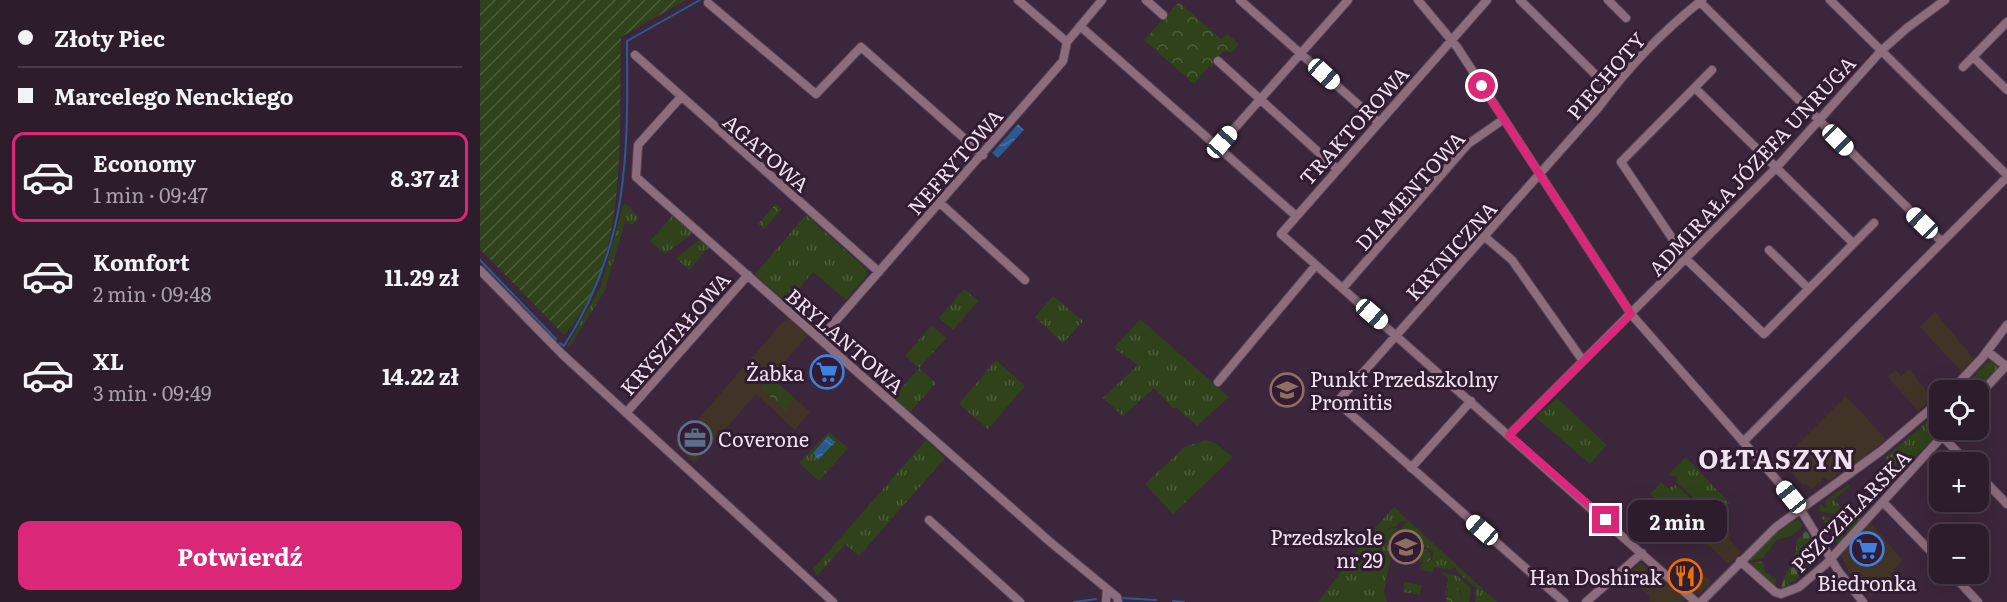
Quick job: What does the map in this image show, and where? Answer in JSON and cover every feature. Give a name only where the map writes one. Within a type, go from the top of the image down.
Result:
[{"type":"street","points":[[1018,0],[1066,42]]},
{"type":"street","name":"NEFRYTOWA","points":[[820,339],[1063,61],[1066,42],[1102,0]]},
{"type":"street","points":[[1146,0],[1163,15]]},
{"type":"street","points":[[1240,0],[1378,122]]},
{"type":"street","points":[[1218,147],[1348,0]]},
{"type":"street","points":[[1418,0],[1452,40],[1631,314],[1801,509],[1831,560],[1863,602]]},
{"type":"street","name":"TRAKTOROWA","points":[[1316,265],[1281,234],[1295,215],[1486,0]]},
{"type":"street","points":[[1520,0],[1611,90]]},
{"type":"street","points":[[1608,0],[1626,18]]},
{"type":"street","points":[[1743,442],[2007,176],[1830,0]]},
{"type":"street","name":"ADMIRAŁA JÓZEFA UNRUGA","points":[[1509,435],[1776,168],[1881,51],[1907,28],[1946,0]]},
{"type":"street","points":[[1701,1],[1941,241]]},
{"type":"street","name":"PIECHOTY","points":[[1539,174],[1599,107],[1611,90],[1672,25],[1701,1]]},
{"type":"street","points":[[708,3],[816,94],[861,47],[983,155]]},
{"type":"street","points":[[1963,68],[2007,22]]},
{"type":"street","points":[[1080,26],[1295,215]]},
{"type":"street","name":"AGATOWA","points":[[635,55],[680,98],[879,272]]},
{"type":"street","points":[[1973,57],[2007,90]]},
{"type":"street","points":[[1218,61],[1336,169]]},
{"type":"street","points":[[1712,70],[1621,162],[1686,259],[1764,334],[1874,223]]},
{"type":"street","points":[[1695,88],[1853,243]]},
{"type":"street","name":"BRYLANTOWA","points":[[680,98],[638,145],[636,177],[1117,597],[1118,602]]},
{"type":"street","name":"DIAMENTOWA","points":[[1343,288],[1468,144],[1504,119]]},
{"type":"street","name":"KRYNICZNA","points":[[1411,468],[1337,402],[1539,174]]},
{"type":"street","points":[[940,203],[1025,280]]},
{"type":"street","points":[[1485,237],[1512,260],[1583,361]]},
{"type":"street","points":[[1769,250],[1808,288]]},
{"type":"street","points":[[1218,382],[1316,265],[1696,602]]},
{"type":"street","points":[[480,270],[558,351],[833,602]]},
{"type":"street","name":"KRYSZTAŁOWA","points":[[626,413],[748,275]]},
{"type":"street","points":[[1961,380],[2007,325]]},
{"type":"street","points":[[1987,351],[2007,366],[1989,385]]},
{"type":"street","points":[[1471,401],[1411,468],[1564,602]]},
{"type":"street","points":[[1701,602],[1776,527],[1881,452],[1929,411]]},
{"type":"street","name":"PSZCZELARSKA","points":[[1742,563],[1774,592],[1786,592],[1800,587],[1831,560],[1938,440]]},
{"type":"street","points":[[1946,440],[1957,452]]},
{"type":"street","points":[[1989,485],[2007,504]]},
{"type":"street","points":[[1882,502],[1929,550]]},
{"type":"street","points":[[929,519],[1020,602]]},
{"type":"street","points":[[1586,602],[1642,553]]},
{"type":"street","points":[[1961,584],[1978,602]]},
{"type":"street","points":[[1106,602],[1107,589]]},
{"type":"shaded area","points":[[1935,312],[1974,359],[1962,372],[1920,327]]},
{"type":"shaded area","points":[[787,317],[808,335],[771,377],[810,412],[795,430],[756,394],[695,463],[676,445]]},
{"type":"shaded area","points":[[1909,369],[1929,394],[1929,401],[1918,411],[1888,377],[1896,370],[1901,376]]},
{"type":"shaded area","points":[[1846,396],[1886,439],[1857,463],[1853,462],[1829,481],[1825,477],[1812,489],[1806,484],[1803,485],[1781,461]]},
{"type":"shaded area","points":[[1715,520],[1730,533],[1730,540],[1742,552],[1729,564],[1700,538]]},
{"type":"shaded area","points":[[1871,523],[1903,561],[1894,569],[1897,573],[1871,597],[1849,573],[1840,554]]},
{"type":"shaded area","points":[[1686,561],[1712,582],[1699,594],[1675,573]]},
{"type":"shaded area","points":[[1641,562],[1684,599],[1684,602],[1650,602],[1650,596],[1627,575]]},
{"type":"green space","points":[[480,0],[686,0],[621,37],[619,152],[611,233],[601,271],[586,305],[564,335],[480,249]]},
{"type":"green space","points":[[1179,2],[1221,39],[1227,34],[1239,44],[1232,53],[1224,51],[1215,59],[1216,63],[1211,68],[1209,66],[1194,84],[1144,40]]},
{"type":"green space","points":[[626,204],[639,218],[633,225],[625,221],[605,290],[569,348],[567,346],[601,286],[623,205]]},
{"type":"green space","points":[[776,204],[782,209],[764,229],[758,224]]},
{"type":"green space","points":[[673,215],[693,233],[665,254],[650,241]]},
{"type":"green space","points":[[806,215],[866,269],[868,274],[846,300],[813,272],[787,303],[755,274]]},
{"type":"green space","points":[[700,239],[709,247],[689,270],[676,258]]},
{"type":"green space","points":[[964,289],[978,301],[953,330],[939,318]]},
{"type":"green space","points":[[1053,296],[1083,321],[1063,343],[1035,317]]},
{"type":"green space","points":[[688,311],[699,321],[682,340],[671,330]]},
{"type":"green space","points":[[1140,319],[1229,397],[1197,426],[1177,408],[1173,408],[1154,388],[1123,416],[1103,398],[1138,365],[1114,348]]},
{"type":"green space","points":[[932,325],[946,338],[919,368],[905,356]]},
{"type":"green space","points":[[1991,359],[1999,364],[1993,376],[1988,376],[1989,380],[1971,380]]},
{"type":"green space","points":[[996,360],[1025,386],[988,429],[959,404]]},
{"type":"green space","points":[[919,368],[936,383],[910,412],[894,397]]},
{"type":"green space","points":[[771,377],[794,398],[785,410],[761,388]]},
{"type":"green space","points":[[1557,398],[1607,445],[1590,464],[1535,417]]},
{"type":"green space","points":[[1929,420],[1929,440],[1933,440],[1912,459],[1916,461],[1911,468],[1898,462],[1894,466],[1885,458]]},
{"type":"green space","points":[[829,432],[848,448],[819,481],[799,463]]},
{"type":"green space","points":[[926,440],[945,458],[859,556],[845,544],[817,576],[813,569]]},
{"type":"green space","points":[[1205,440],[1214,442],[1233,457],[1173,514],[1145,484],[1185,447]]},
{"type":"green space","points":[[1686,457],[1729,503],[1700,538],[1650,494],[1661,482],[1668,488],[1675,485],[1677,487],[1666,500],[1693,525],[1705,512],[1707,513],[1699,522],[1704,526],[1713,516],[1707,510],[1712,505],[1708,501],[1702,506],[1675,481],[1678,477],[1668,475]]},
{"type":"green space","points":[[1849,484],[1850,486],[1834,500],[1856,521],[1861,516],[1862,521],[1849,534],[1840,523],[1840,515],[1818,511],[1820,504],[1827,507],[1825,501]]},
{"type":"green space","points":[[1678,486],[1705,512],[1693,525],[1665,499]]},
{"type":"green space","points":[[1394,507],[1497,602],[1475,602],[1476,588],[1457,572],[1455,567],[1450,570],[1434,567],[1433,572],[1420,570],[1421,565],[1432,560],[1433,552],[1425,546],[1412,551],[1405,549],[1400,529],[1407,522],[1401,521],[1395,527],[1388,528],[1384,536],[1391,555],[1384,591],[1387,602],[1318,602],[1366,539],[1372,544],[1375,528]]},
{"type":"green space","points":[[1821,516],[1832,518],[1834,524],[1838,524],[1843,536],[1846,536],[1839,546]]},
{"type":"green space","points":[[1798,520],[1803,526],[1791,536],[1776,540],[1763,558],[1750,561],[1750,558],[1791,521]]},
{"type":"green space","points":[[1393,528],[1401,536],[1393,544],[1385,536]]},
{"type":"green space","points":[[1806,531],[1817,546],[1817,556],[1803,573],[1781,589],[1795,554],[1797,540]]},
{"type":"green space","points":[[1421,549],[1427,549],[1431,556],[1427,563],[1421,563],[1417,559],[1417,553]]},
{"type":"green space","points":[[1763,561],[1765,573],[1776,579],[1776,588],[1750,567],[1750,563]]},
{"type":"green space","points":[[1440,572],[1456,575],[1471,588],[1469,602],[1463,602],[1460,589],[1451,581],[1452,575],[1445,596],[1448,578]]},
{"type":"green space","points":[[1450,575],[1459,590],[1463,602],[1446,602]]},
{"type":"green space","points":[[1404,582],[1422,585],[1420,595],[1403,592]]},
{"type":"water","points":[[1018,124],[1024,130],[998,158],[992,153]]},
{"type":"water","points":[[828,436],[835,442],[818,460],[813,453]]},
{"type":"waterway","points":[[560,343],[564,346],[585,309],[613,236],[625,162],[627,41],[700,0]]},
{"type":"waterway","points":[[480,260],[556,339]]},
{"type":"waterway","points":[[1122,598],[1156,600]]},
{"type":"waterway","points":[[1074,602],[1096,599]]},
{"type":"waterway","points":[[1173,601],[1184,602]]},
{"type":"place","name":"Żabka","points":[[827,372]]},
{"type":"place","name":"Punkt Przedszkolny Promitis","points":[[1287,390]]},
{"type":"place","name":"Coverone","points":[[695,438]]},
{"type":"place","name":"Przedszkole nr 29","points":[[1406,547]]},
{"type":"place","name":"Biedronka","points":[[1867,549]]},
{"type":"place","name":"Han Doshirak","points":[[1685,576]]},
{"type":"district","name":"OŁTASZYN","points":[[1777,457]]},
{"type":"route","points":[[1482,86],[1631,314],[1509,435],[1606,520]]}]
